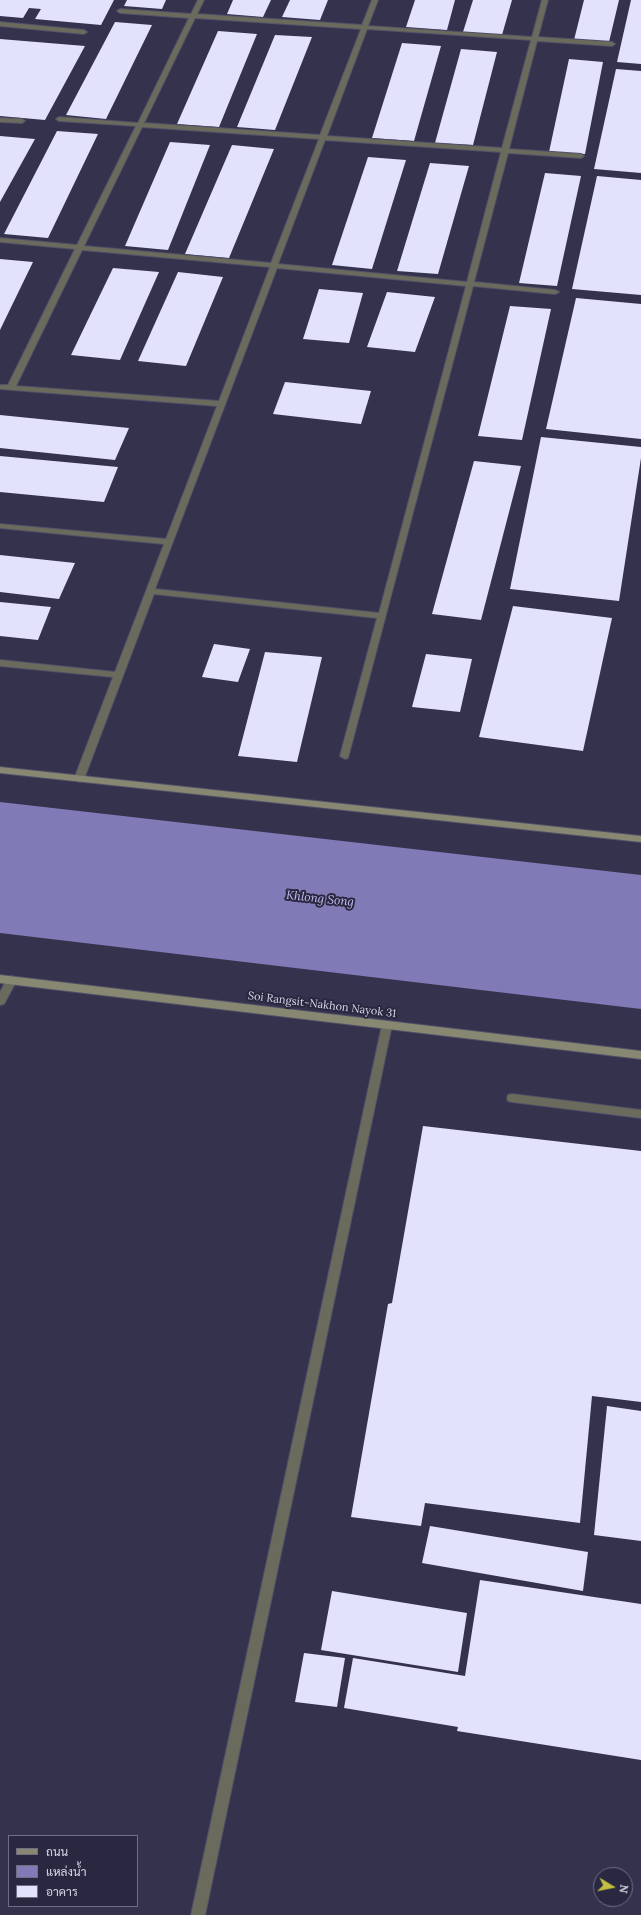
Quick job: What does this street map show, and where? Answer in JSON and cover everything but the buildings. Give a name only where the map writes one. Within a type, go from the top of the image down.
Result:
[{"type":"street","points":[[11,388],[201,0]]},
{"type":"street","points":[[79,779],[374,0]]},
{"type":"street","points":[[344,756],[545,0]]},
{"type":"street","points":[[120,10],[612,44]]},
{"type":"street","points":[[0,24],[84,32]]},
{"type":"street","points":[[59,119],[581,156]]},
{"type":"street","points":[[0,120],[22,121]]},
{"type":"street","points":[[0,240],[554,292]]},
{"type":"street","points":[[0,387],[221,404]]},
{"type":"street","points":[[0,526],[169,542]]},
{"type":"street","points":[[150,591],[382,616]]},
{"type":"street","points":[[0,663],[118,675]]},
{"type":"street","points":[[0,770],[641,839]]},
{"type":"street","name":"Soi Rangsit-Nakhon Nayok 31","points":[[0,979],[641,1055]]},
{"type":"street","points":[[0,1001],[12,980]]},
{"type":"street","points":[[198,1915],[387,1025]]},
{"type":"street","points":[[512,1098],[641,1114]]},
{"type":"water","name":"Khlong Song","points":[[0,802],[641,875],[641,1009],[0,933]]}]
